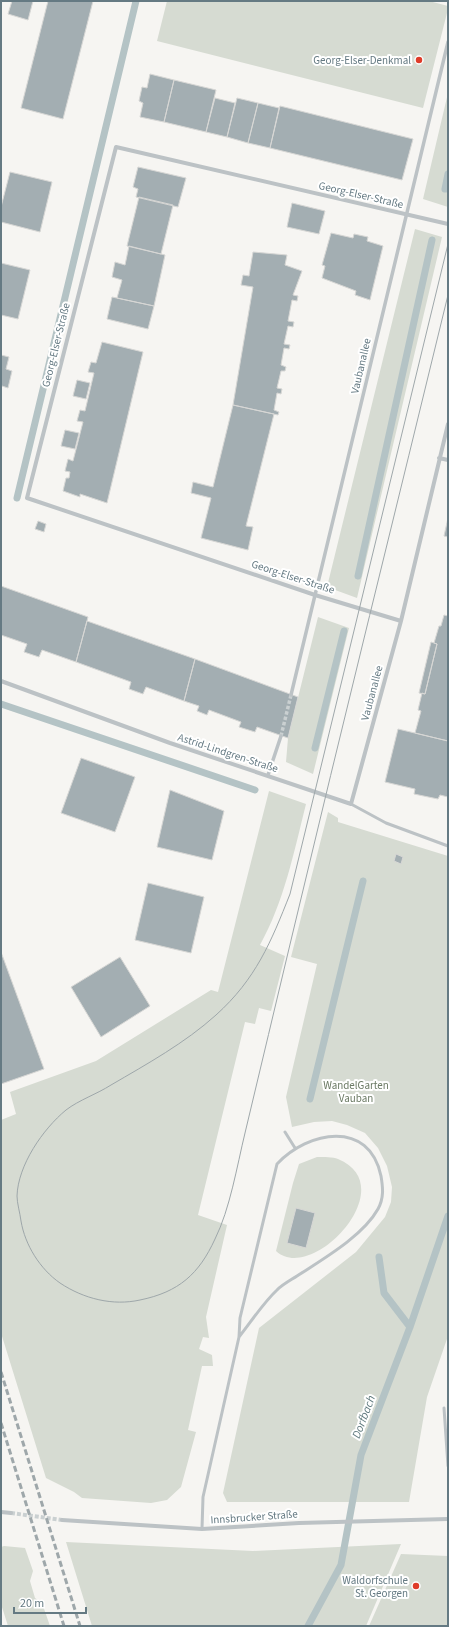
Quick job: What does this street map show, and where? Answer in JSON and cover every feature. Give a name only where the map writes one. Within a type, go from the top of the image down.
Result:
[{"type":"street","name":"Vaubanallee","points":[[291,695],[448,42]]},
{"type":"street","name":"Georg-Elser-Straße","points":[[401,621],[315,595],[27,498],[116,147],[448,224]]},
{"type":"street","name":"Vaubanallee","points":[[352,804],[401,621],[448,424]]},
{"type":"street","points":[[439,458],[448,460]]},
{"type":"street","name":"Astrid-Lindgren-Straße","points":[[1,681],[170,743],[352,804]]},
{"type":"street","points":[[268,775],[281,736]]},
{"type":"street","points":[[1,1512],[11,1513]]},
{"type":"street","name":"Innsbrucker Straße","points":[[62,1520],[202,1529],[299,1523],[448,1520]]},
{"type":"lane","name":"Astrid-Lindgren-Straße","points":[[352,804],[386,823],[448,846]]},
{"type":"lane","points":[[285,1132],[295,1148]]},
{"type":"lane","points":[[202,1529],[203,1497],[239,1337],[240,1318],[277,1164],[295,1148],[315,1138],[333,1136],[346,1137],[355,1140],[373,1157],[380,1170],[383,1198],[372,1218],[341,1245],[277,1290],[239,1337]]},
{"type":"lane","points":[[444,1408],[448,1466]]},
{"type":"green space","points":[[167,1],[429,1],[448,6],[448,9],[423,108],[157,41]]},
{"type":"green space","points":[[448,93],[448,207],[423,199]]},
{"type":"green space","points":[[415,229],[442,237],[357,598],[327,587]]},
{"type":"green space","points":[[318,617],[349,628],[313,774],[286,762],[288,738]]},
{"type":"green space","points":[[269,791],[306,804],[288,876],[276,912],[260,945],[285,956],[271,1011],[259,1008],[255,1024],[245,1022],[198,1215],[227,1225],[206,1317],[209,1338],[203,1337],[199,1349],[212,1355],[213,1366],[202,1366],[188,1430],[196,1432],[181,1487],[167,1500],[151,1503],[82,1498],[74,1492],[46,1478],[1,1333],[1,1120],[16,1114],[10,1092],[96,1061],[211,990],[218,992]]},
{"type":"green space","name":"WandelGarten Vauban","points":[[328,812],[338,818],[338,822],[448,856],[448,1336],[427,1397],[409,1502],[227,1502],[223,1493],[259,1328],[356,1252],[385,1217],[391,1202],[392,1187],[387,1166],[378,1148],[365,1133],[347,1125],[332,1121],[314,1122],[292,1127],[286,1097],[317,964],[291,957]]},
{"type":"green space","points":[[317,1157],[331,1157],[338,1159],[356,1172],[361,1190],[357,1209],[345,1228],[329,1244],[310,1255],[292,1258],[276,1251],[299,1164]]},
{"type":"green space","points":[[66,1542],[253,1551],[401,1544],[366,1626],[92,1626]]},
{"type":"green space","points":[[1,1547],[25,1548],[33,1571],[30,1581],[35,1598],[42,1603],[50,1626],[8,1626],[1,1604]]},
{"type":"green space","name":"Waldorfschule St. Georgen","points":[[401,1554],[448,1556],[448,1626],[369,1626]]},
{"type":"building","points":[[12,1],[33,1],[28,20],[8,14]]},
{"type":"building","points":[[48,1],[93,1],[63,119],[21,108]]},
{"type":"building","points":[[150,74],[174,80],[164,122],[140,117],[143,103],[139,101],[142,87],[147,88]]},
{"type":"building","points":[[174,80],[216,90],[206,132],[164,122]]},
{"type":"building","points":[[215,98],[235,103],[227,137],[206,132]]},
{"type":"building","points":[[237,98],[258,103],[248,143],[227,137]]},
{"type":"building","points":[[258,103],[279,108],[270,148],[248,143]]},
{"type":"building","points":[[280,106],[413,139],[402,180],[270,148]]},
{"type":"building","points":[[138,167],[186,178],[178,207],[136,197],[138,189],[133,187]]},
{"type":"building","points":[[10,172],[52,182],[40,232],[1,222],[1,207]]},
{"type":"building","points":[[139,197],[173,205],[161,254],[127,246]]},
{"type":"building","points":[[292,203],[325,211],[319,234],[287,227]]},
{"type":"building","points":[[331,233],[353,238],[354,234],[368,237],[367,241],[383,246],[370,300],[355,295],[356,291],[322,278],[325,266],[322,265]]},
{"type":"building","points":[[129,246],[165,255],[154,306],[117,298],[122,280],[112,277],[115,262],[125,265]]},
{"type":"building","points":[[253,252],[287,255],[285,265],[302,271],[293,295],[298,296],[297,301],[292,300],[288,321],[294,322],[293,327],[288,326],[284,344],[290,345],[289,349],[284,348],[281,365],[286,367],[285,371],[281,371],[277,388],[282,389],[281,394],[277,393],[274,410],[279,412],[278,415],[233,405],[253,287],[241,285],[243,275],[249,276]]},
{"type":"building","points":[[1,263],[30,270],[18,319],[1,315]]},
{"type":"building","points":[[112,297],[154,306],[148,329],[107,319]]},
{"type":"building","points":[[102,342],[143,352],[107,503],[80,494],[80,497],[63,491],[66,478],[69,478],[70,472],[65,471],[68,459],[73,461],[83,422],[77,421],[80,410],[85,411],[94,373],[88,372],[91,362],[96,363]]},
{"type":"building","points":[[1,355],[9,357],[6,369],[12,371],[8,388],[2,386],[1,389]]},
{"type":"building","points":[[77,380],[90,383],[86,399],[73,396]]},
{"type":"building","points":[[233,405],[274,414],[246,526],[253,527],[248,550],[201,538],[211,498],[191,493],[193,482],[213,487]]},
{"type":"building","points":[[65,430],[79,433],[75,449],[61,446]]},
{"type":"building","points":[[448,518],[448,537],[444,536]]},
{"type":"building","points":[[38,521],[46,524],[44,532],[35,529]]},
{"type":"building","points":[[1,586],[88,617],[76,662],[42,650],[39,657],[24,652],[27,644],[1,635]]},
{"type":"building","points":[[444,615],[448,616],[448,741],[415,733],[421,711],[418,710],[422,693],[425,694],[437,644],[434,643]]},
{"type":"building","points":[[87,621],[195,659],[184,701],[146,687],[143,694],[129,689],[131,682],[76,662]]},
{"type":"building","points":[[431,642],[437,644],[425,694],[419,693]]},
{"type":"building","points":[[195,659],[298,697],[288,738],[257,727],[255,732],[239,727],[241,722],[209,710],[207,715],[197,711],[199,706],[184,701]]},
{"type":"building","points":[[398,729],[448,741],[448,797],[440,795],[438,799],[414,794],[415,789],[385,782]]},
{"type":"building","points":[[81,758],[135,777],[115,832],[61,813]]},
{"type":"building","points":[[170,790],[224,811],[212,860],[157,847]]},
{"type":"building","points":[[396,854],[403,857],[401,864],[394,861]]},
{"type":"building","points":[[148,883],[204,897],[191,953],[135,940]]},
{"type":"building","points":[[1,952],[44,1069],[1,1084]]},
{"type":"building","points":[[120,957],[150,1006],[101,1037],[71,987]]},
{"type":"building","points":[[296,1208],[315,1213],[306,1248],[287,1243]]},
{"type":"waterway","points":[[17,498],[136,1]]},
{"type":"waterway","points":[[445,189],[448,174]]},
{"type":"waterway","points":[[358,576],[432,240]]},
{"type":"waterway","points":[[315,748],[344,631]]},
{"type":"waterway","points":[[1,704],[255,790]]},
{"type":"waterway","points":[[310,1099],[363,881]]},
{"type":"waterway","name":"Dorfbach","points":[[308,1626],[341,1565],[361,1455],[410,1327],[448,1216]]},
{"type":"waterway","points":[[379,1257],[384,1293],[410,1327]]},
{"type":"tunnel","points":[[281,736],[291,695]]},
{"type":"tunnel","points":[[11,1513],[62,1520]]},
{"type":"tram line","points":[[448,244],[290,894],[269,944],[252,974],[242,988],[216,1015],[192,1035],[165,1053],[66,1110],[49,1127],[33,1148],[22,1172],[18,1184],[17,1199],[23,1230],[34,1256],[46,1271],[60,1283],[69,1289],[89,1297],[99,1300],[130,1302],[154,1297],[177,1286],[195,1272],[202,1262],[215,1239],[225,1214],[233,1187],[311,856],[448,295]]},
{"type":"railway","points":[[1,1372],[80,1626]]},
{"type":"railway","points":[[1,1423],[64,1626]]},
{"type":"place","name":"Georg-Elser-Denkmal","points":[[419,60]]},
{"type":"place","name":"Waldorfschule St. Georgen","points":[[416,1586]]}]
